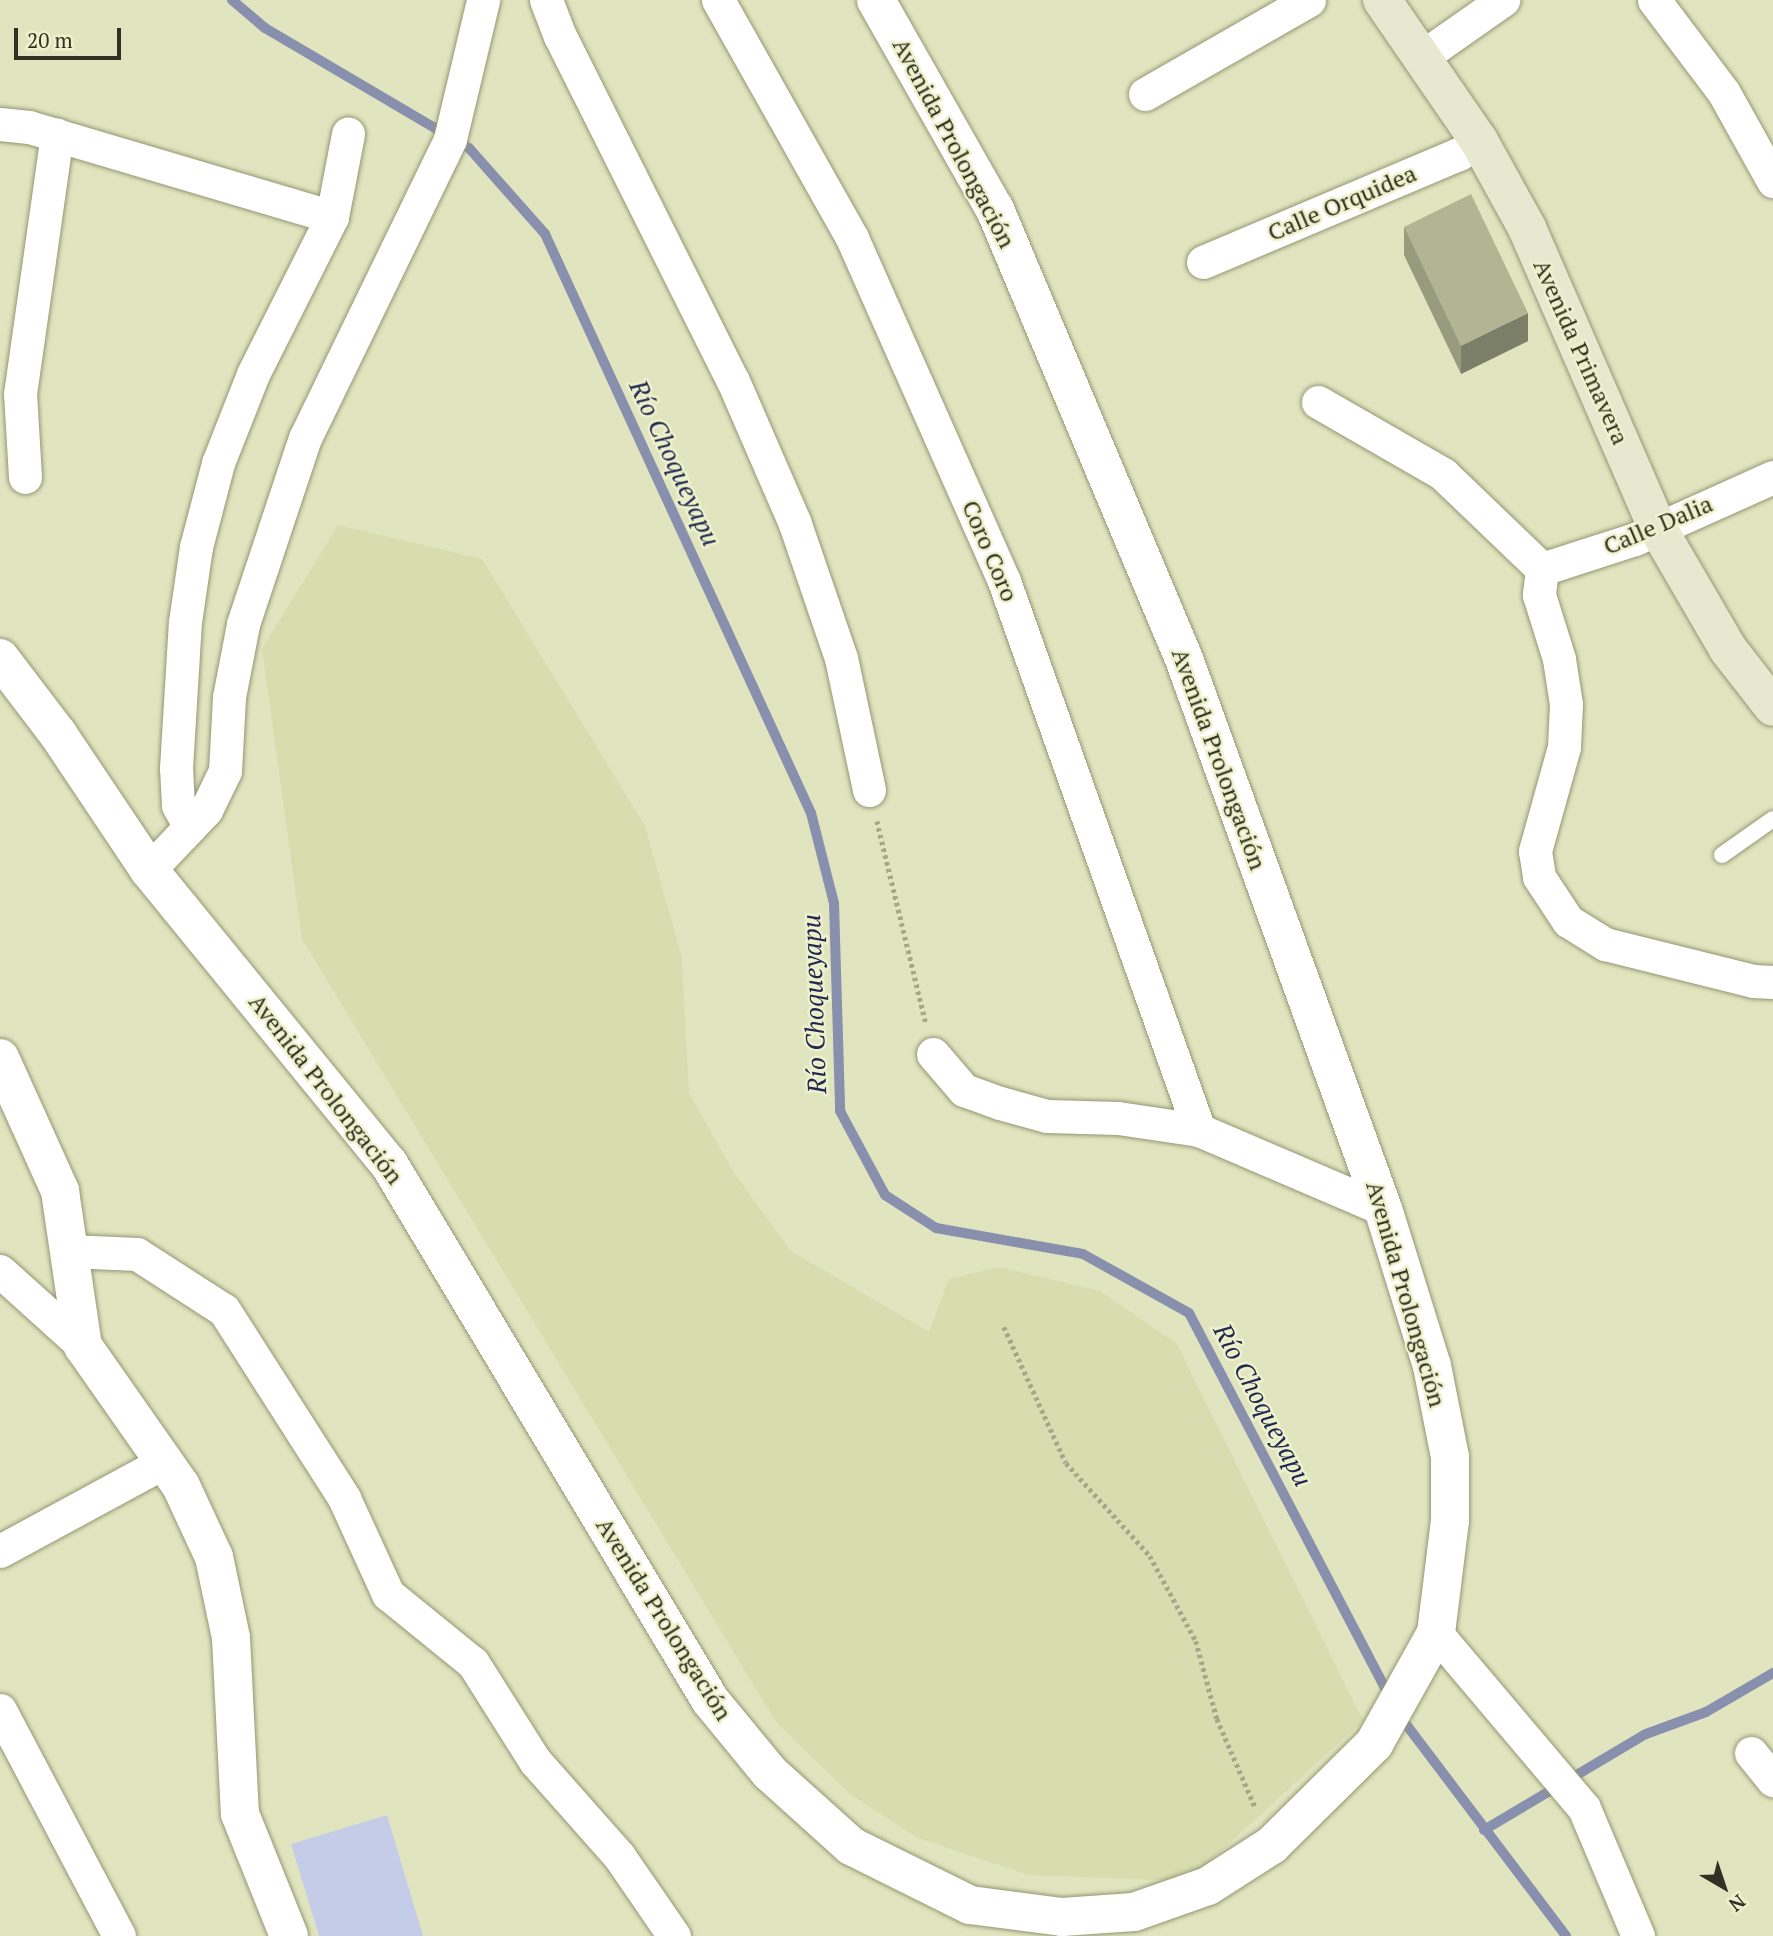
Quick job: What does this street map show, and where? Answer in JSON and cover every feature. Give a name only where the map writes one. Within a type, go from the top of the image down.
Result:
[{"type":"main road","name":"Avenida Primavera","points":[[1382,0],[1423,55],[1479,141],[1527,228],[1657,527],[1728,649],[1773,707]]},
{"type":"street","points":[[149,870],[206,810],[225,771],[229,697],[243,624],[305,438],[450,139],[484,0]]},
{"type":"street","points":[[546,0],[733,381],[794,521],[841,658],[869,790]]},
{"type":"street","name":"Coro Coro","points":[[718,0],[852,238],[1004,581],[1199,1130]]},
{"type":"street","name":"Avenida Prolongación","points":[[0,658],[58,734],[149,870],[389,1164],[710,1700],[770,1773],[863,1852],[970,1905],[1064,1926],[1133,1912],[1209,1886],[1272,1845],[1374,1744],[1427,1649],[1450,1521],[1450,1457],[1432,1366],[1383,1209],[1184,659],[994,208],[876,0]]},
{"type":"street","points":[[1145,94],[1309,0]]},
{"type":"street","points":[[1423,55],[1503,0]]},
{"type":"street","points":[[1654,0],[1724,93],[1773,181]]},
{"type":"street","points":[[0,124],[57,135],[331,217]]},
{"type":"street","points":[[190,827],[178,805],[176,768],[185,622],[196,547],[218,463],[253,374],[331,217],[348,134]]},
{"type":"street","points":[[24,477],[20,394],[57,135]]},
{"type":"street","name":"Calle Orquidea","points":[[1203,261],[1460,154],[1479,141]]},
{"type":"street","points":[[1318,402],[1443,474],[1542,569],[1539,595],[1559,659],[1566,704],[1564,747],[1535,851],[1539,877],[1568,921],[1605,944],[1753,981],[1773,982]]},
{"type":"street","name":"Calle Dalia","points":[[1542,569],[1635,539],[1773,477]]},
{"type":"street","points":[[933,1054],[964,1090],[1000,1103],[1047,1116],[1118,1118],[1199,1130],[1383,1209]]},
{"type":"street","points":[[0,1058],[60,1191],[83,1346]]},
{"type":"street","points":[[69,1251],[137,1254],[224,1310],[344,1498],[388,1594],[473,1663],[535,1761],[618,1856],[674,1936]]},
{"type":"street","points":[[0,1271],[83,1346],[164,1462],[214,1557],[231,1638],[240,1814],[289,1936]]},
{"type":"street","points":[[0,1551],[164,1462]]},
{"type":"street","points":[[1427,1649],[1584,1808],[1638,1936]]},
{"type":"street","points":[[0,1710],[119,1936]]},
{"type":"street","points":[[1751,1753],[1773,1780]]},
{"type":"lane","points":[[1722,855],[1773,820]]},
{"type":"path","points":[[869,790],[933,1054]]},
{"type":"path","points":[[1004,1327],[1066,1462],[1150,1556],[1196,1641],[1217,1719],[1272,1845]]},
{"type":"shaded area","points":[[338,525],[482,559],[645,826],[682,958],[689,1093],[734,1173],[791,1251],[929,1332],[949,1279],[999,1267],[1100,1291],[1177,1344],[1363,1721],[1188,1881],[1030,1875],[918,1838],[850,1794],[776,1722],[302,939],[262,649]]},
{"type":"shaded area","points":[[387,1815],[423,1936],[319,1936],[291,1844]]},
{"type":"building","points":[[1471,194],[1528,313],[1461,346],[1404,227]]},
{"type":"waterway","name":"Río Choqueyapu","points":[[232,0],[265,28],[469,148],[545,234],[811,813],[834,903],[840,1111],[885,1195],[936,1228],[1083,1254],[1189,1313],[1390,1698]]},
{"type":"waterway","points":[[1484,1830],[1646,1734],[1706,1712],[1773,1673]]},
{"type":"waterway","name":"Río Choqueyapu","points":[[1399,1715],[1566,1936]]}]
